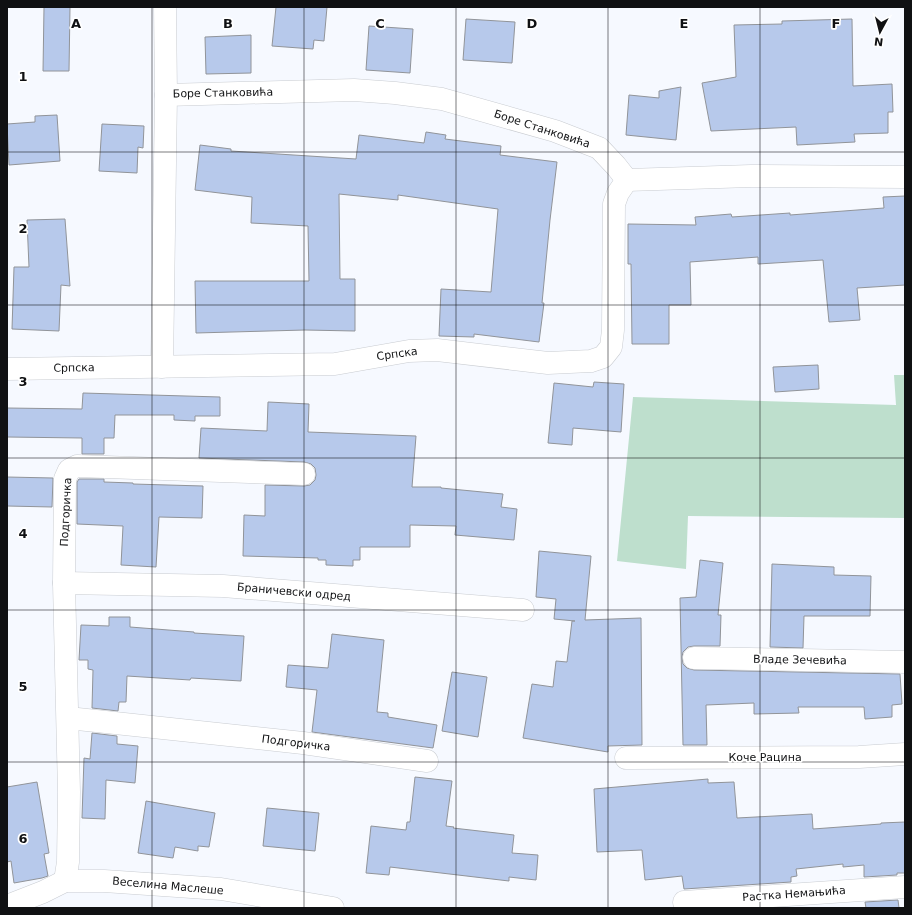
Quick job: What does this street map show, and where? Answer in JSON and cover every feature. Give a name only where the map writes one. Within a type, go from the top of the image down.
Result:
[{"type":"street","name":"Боре Станковића","points":[[162,367],[166,95],[165,7]]},
{"type":"street","name":"Боре Станковића","points":[[166,95],[354,90],[442,99],[555,131],[600,148],[627,180]]},
{"type":"street","points":[[627,180],[751,176],[905,177]]},
{"type":"street","name":"Српска","points":[[7,369],[335,364],[409,351],[437,350],[548,363],[591,361],[603,357],[611,347],[613,330],[614,204],[618,192],[627,180]]},
{"type":"street","name":"Подгоричка","points":[[64,881],[68,862],[69,792],[64,583],[65,479],[69,470],[76,466],[304,474]]},
{"type":"street","name":"Браничевски одред","points":[[64,583],[223,586],[523,610]]},
{"type":"street","name":"Владе Зечевића","points":[[694,658],[905,662]]},
{"type":"street","name":"Подгоричка","points":[[68,718],[303,743],[427,761]]},
{"type":"street","name":"Коче Рацина","points":[[626,758],[859,757],[905,754]]},
{"type":"street","name":"Веселина Маслеше","points":[[7,906],[44,892],[64,881],[104,881],[221,889],[333,908]]},
{"type":"street","name":"Растка Немањића","points":[[684,902],[905,887]]},
{"type":"green space","points":[[894,375],[905,375],[905,518],[688,516],[686,569],[617,561],[633,397],[896,405]]},
{"type":"building","points":[[44,7],[70,7],[69,71],[43,71]]},
{"type":"building","points":[[276,7],[327,7],[324,41],[314,40],[313,49],[272,46]]},
{"type":"building","points":[[466,19],[515,22],[512,63],[463,60]]},
{"type":"building","points":[[852,19],[853,86],[892,84],[893,112],[888,112],[888,133],[854,134],[855,142],[797,145],[796,127],[711,131],[702,83],[736,77],[734,25],[782,24],[782,21]]},
{"type":"building","points":[[369,26],[413,29],[410,73],[366,70]]},
{"type":"building","points":[[251,35],[251,73],[206,74],[205,37]]},
{"type":"building","points":[[681,87],[676,140],[626,135],[629,95],[659,98],[659,91]]},
{"type":"building","points":[[57,115],[60,161],[9,165],[7,124],[35,122],[35,116]]},
{"type":"building","points":[[102,124],[144,126],[143,148],[138,147],[137,173],[99,171]]},
{"type":"building","points":[[426,132],[446,135],[445,139],[501,146],[500,155],[557,162],[539,342],[474,334],[474,337],[439,336],[441,289],[491,292],[498,209],[398,195],[398,200],[339,194],[340,279],[355,279],[355,331],[305,330],[196,333],[195,281],[309,281],[308,226],[251,223],[252,197],[195,190],[200,145],[231,149],[231,151],[356,159],[359,135],[424,143]]},
{"type":"building","points":[[905,196],[905,285],[857,288],[860,320],[829,322],[823,260],[758,264],[758,257],[690,262],[691,305],[669,305],[669,344],[632,344],[631,264],[628,264],[628,224],[696,225],[695,217],[731,214],[732,217],[790,213],[790,215],[884,208],[883,197]]},
{"type":"building","points":[[65,219],[70,286],[61,285],[59,331],[12,329],[14,267],[29,267],[27,220]]},
{"type":"building","points":[[818,365],[819,389],[775,392],[773,367]]},
{"type":"building","points":[[594,382],[624,384],[621,432],[573,428],[572,445],[548,443],[554,383],[593,387]]},
{"type":"building","points":[[83,393],[220,397],[220,416],[195,416],[195,421],[174,420],[174,415],[115,415],[114,438],[104,438],[104,454],[82,454],[82,438],[7,437],[7,408],[82,409]]},
{"type":"building","points":[[268,402],[309,404],[308,432],[416,436],[412,487],[441,487],[503,494],[501,507],[517,509],[514,540],[455,535],[456,526],[410,525],[410,547],[360,547],[360,560],[353,560],[353,566],[326,565],[326,560],[318,560],[318,558],[243,556],[244,515],[265,516],[265,485],[310,485],[315,480],[315,468],[311,464],[304,462],[199,458],[201,428],[267,431]]},
{"type":"building","points":[[7,477],[53,478],[52,507],[7,506]]},
{"type":"building","points":[[79,479],[104,479],[104,482],[133,484],[203,486],[202,518],[159,517],[156,567],[121,565],[123,526],[77,524],[77,482]]},
{"type":"building","points":[[539,551],[591,556],[585,620],[641,618],[642,745],[608,746],[608,752],[523,738],[532,684],[553,687],[556,661],[567,662],[572,621],[575,621],[554,619],[556,599],[536,597]]},
{"type":"building","points":[[700,560],[723,563],[718,615],[721,615],[720,646],[688,647],[683,652],[682,657],[683,664],[687,668],[694,670],[900,674],[902,704],[892,705],[892,717],[865,719],[864,707],[798,707],[799,713],[754,714],[754,703],[706,705],[707,745],[683,745],[680,598],[696,597]]},
{"type":"building","points":[[772,564],[834,567],[834,575],[871,576],[870,616],[804,616],[803,648],[770,647]]},
{"type":"building","points":[[109,617],[130,617],[130,627],[244,636],[241,681],[191,678],[190,680],[127,676],[126,702],[119,702],[118,711],[92,708],[93,670],[88,669],[88,660],[79,660],[81,625],[109,626]]},
{"type":"building","points":[[332,634],[384,640],[377,712],[388,713],[388,717],[437,725],[433,748],[312,732],[317,690],[286,687],[288,665],[328,668]]},
{"type":"building","points":[[452,672],[487,677],[478,737],[442,731]]},
{"type":"building","points":[[92,733],[117,736],[117,744],[138,746],[135,783],[106,780],[105,819],[82,818],[84,758],[90,759]]},
{"type":"building","points":[[415,777],[452,781],[446,826],[514,835],[512,853],[538,855],[536,880],[509,877],[509,881],[390,867],[389,875],[366,873],[371,826],[406,830],[407,822],[410,822]]},
{"type":"building","points":[[708,779],[708,783],[734,782],[737,818],[812,814],[813,829],[905,822],[905,873],[897,873],[897,875],[864,877],[864,865],[843,867],[843,864],[796,869],[797,876],[791,877],[791,882],[684,889],[682,876],[645,880],[642,850],[597,852],[594,789]]},
{"type":"building","points":[[37,782],[49,853],[44,854],[48,876],[14,883],[11,861],[7,862],[7,787]]},
{"type":"building","points":[[146,801],[215,813],[209,847],[198,846],[198,851],[175,847],[173,858],[138,853]]},
{"type":"building","points":[[267,808],[319,813],[315,851],[263,846]]},
{"type":"building","points":[[898,900],[899,908],[866,908],[865,902]]}]
